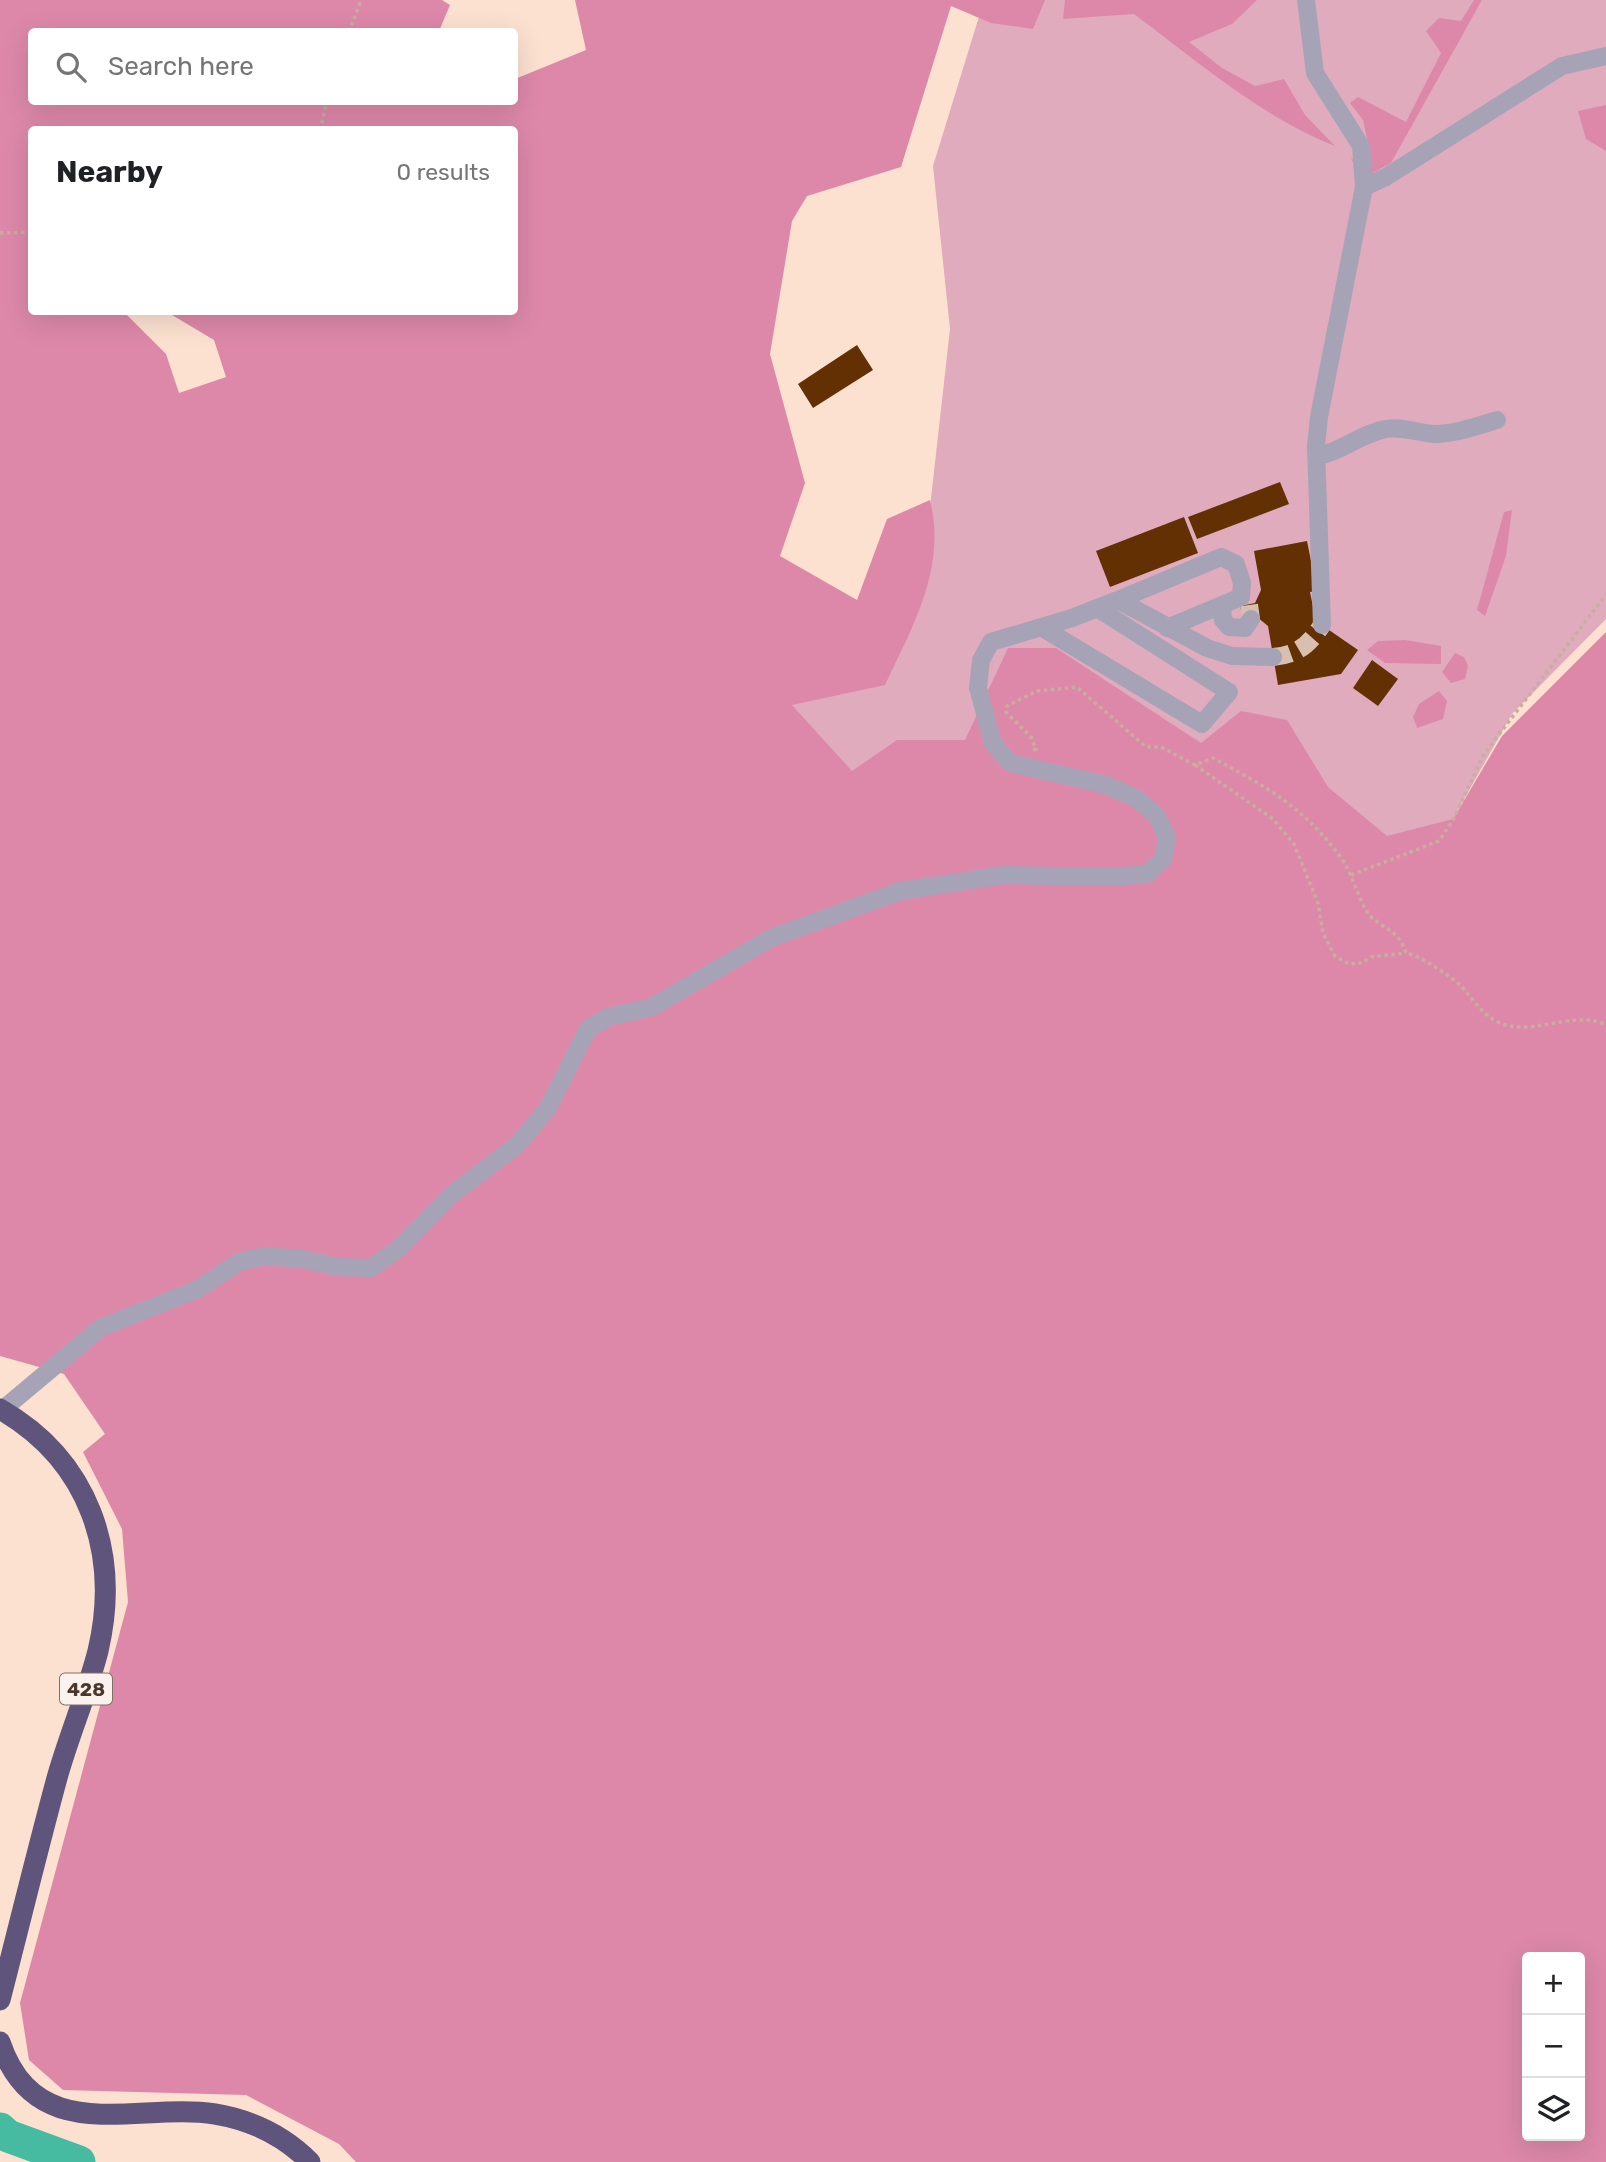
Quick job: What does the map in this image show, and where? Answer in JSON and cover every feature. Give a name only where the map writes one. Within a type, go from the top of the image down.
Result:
[{"type":"highway","name":"428","points":[[0,2000],[58,1776],[97,1652],[104,1616],[105,1576],[94,1521],[72,1474],[56,1451],[1,1410]]},
{"type":"highway","points":[[0,2042],[16,2077],[38,2096],[65,2110],[127,2116],[181,2112],[214,2114],[246,2121],[274,2134],[310,2162]]},
{"type":"street","points":[[1307,0],[1315,73],[1362,146],[1364,187],[1319,417],[1317,456],[1322,625]]},
{"type":"street","points":[[1364,187],[1386,177],[1562,66],[1606,56]]},
{"type":"street","points":[[1317,456],[1331,454],[1359,437],[1388,428],[1437,434],[1464,430],[1497,419]]},
{"type":"street","points":[[1,1410],[100,1328],[170,1302],[239,1262],[264,1256],[302,1259],[338,1267],[370,1268],[398,1249],[451,1195],[517,1145],[548,1108],[588,1029],[608,1017],[652,1007],[771,938],[900,891],[1004,875],[1112,877],[1147,874],[1163,859],[1167,838],[1157,816],[1136,798],[1106,785],[1010,763],[993,743],[978,688],[981,660],[991,642],[1097,608],[1221,556],[1236,564],[1247,607],[1245,628],[1230,627],[1223,620],[1222,606]]},
{"type":"street","points":[[1118,600],[1207,648],[1231,656],[1273,657]]},
{"type":"street","points":[[1167,628],[1222,606],[1247,607]]},
{"type":"street","points":[[1041,627],[1202,724],[1229,692],[1097,608]]},
{"type":"path","points":[[350,28],[361,0]]},
{"type":"path","points":[[321,126],[326,105]]},
{"type":"path","points":[[0,233],[28,232]]},
{"type":"path","points":[[1351,875],[1439,841],[1453,820],[1484,754],[1606,595]]},
{"type":"path","points":[[1006,759],[1036,749],[1031,737],[1006,712],[1007,706],[1037,691],[1077,687],[1146,747],[1161,747],[1195,765],[1273,820],[1294,844],[1318,904],[1323,933],[1335,956],[1349,964],[1363,963],[1371,957],[1406,953],[1432,964],[1459,984],[1479,1009],[1501,1023],[1533,1027],[1596,1021],[1606,1025]]},
{"type":"path","points":[[1195,765],[1213,758],[1275,791],[1305,818],[1342,859],[1369,915],[1390,928],[1402,941],[1406,953]]},
{"type":"shaded area","points":[[0,0],[442,0],[450,5],[440,28],[28,28],[28,105],[518,105],[518,78],[586,50],[575,0],[1045,0],[1033,29],[991,23],[951,6],[901,167],[807,196],[792,221],[770,354],[805,483],[780,556],[857,600],[887,519],[930,500],[934,549],[924,596],[885,685],[792,705],[852,771],[897,740],[965,740],[1008,648],[1056,648],[1201,743],[1241,711],[1287,720],[1328,787],[1387,836],[1453,819],[1502,736],[1606,632],[1606,2162],[356,2162],[339,2144],[246,2095],[63,2090],[29,2060],[20,2003],[128,1602],[122,1529],[83,1452],[105,1434],[64,1374],[0,1356]]},
{"type":"shaded area","points":[[994,0],[1606,0],[1606,619],[1512,714],[1445,833],[1379,853],[1178,775],[996,753],[836,793],[760,702],[926,543],[950,329],[933,166],[981,10]]},
{"type":"shaded area","points":[[1065,0],[1257,0],[1232,24],[1189,42],[1222,68],[1255,86],[1284,79],[1305,115],[1335,146],[1255,104],[1134,14],[1063,19]]},
{"type":"shaded area","points":[[1474,0],[1482,0],[1391,163],[1361,179],[1351,158],[1361,166],[1370,152],[1363,120],[1350,103],[1358,97],[1406,122],[1441,53],[1426,31],[1439,18],[1461,21]]},
{"type":"shaded area","points":[[1606,105],[1606,151],[1586,139],[1578,111]]},
{"type":"shaded area","points":[[1512,510],[1506,556],[1485,616],[1477,610],[1504,512]]},
{"type":"shaded area","points":[[1405,640],[1441,646],[1441,664],[1385,663],[1367,650],[1378,641]]},
{"type":"shaded area","points":[[1455,653],[1464,657],[1468,666],[1465,679],[1451,683],[1442,672]]},
{"type":"shaded area","points":[[1439,691],[1447,701],[1443,719],[1417,728],[1413,717],[1419,704]]},
{"type":"building","points":[[857,345],[873,370],[813,408],[798,384]]},
{"type":"building","points":[[1280,482],[1289,504],[1197,539],[1188,517]]},
{"type":"building","points":[[1184,517],[1198,553],[1110,587],[1096,551]]},
{"type":"building","points":[[1307,541],[1317,591],[1310,592],[1316,621],[1358,650],[1341,674],[1278,685],[1268,626],[1257,617],[1243,620],[1240,606],[1255,603],[1261,590],[1254,551]]},
{"type":"building","points":[[1372,660],[1398,679],[1378,706],[1353,688]]},
{"type":"waterway","points":[[0,2129],[8,2136],[79,2162]]},
{"type":"tunnel","points":[[1249,605],[1251,619]]},
{"type":"tunnel","points":[[1273,657],[1302,648],[1322,625]]}]
